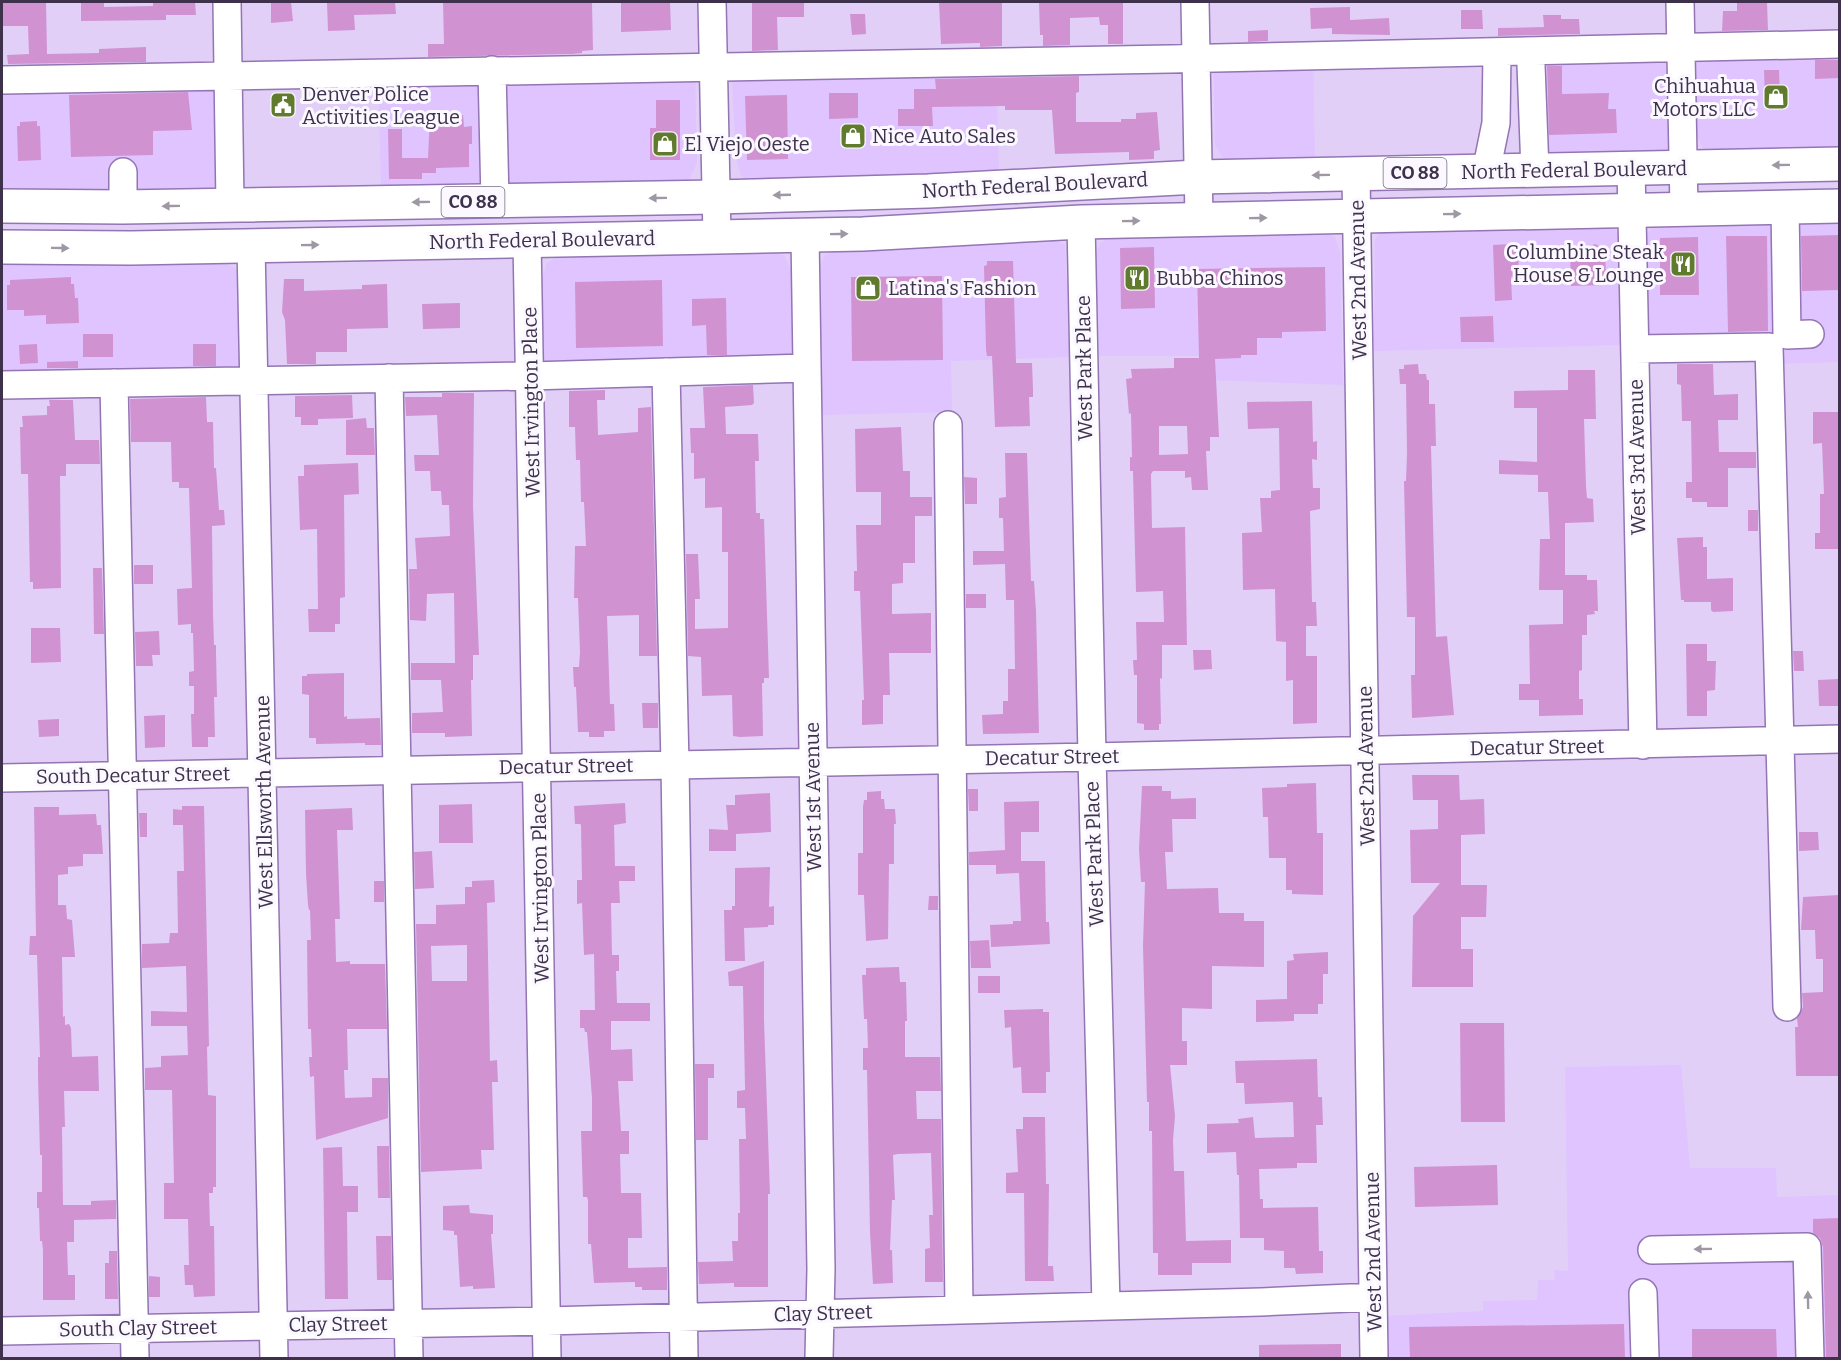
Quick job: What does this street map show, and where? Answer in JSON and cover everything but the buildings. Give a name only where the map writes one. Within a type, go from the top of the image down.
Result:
[{"type":"main road","name":"North Federal Boulevard","points":[[230,205],[716,197],[928,191],[1198,177],[1839,164]]},
{"type":"main road","points":[[251,246],[264,233],[273,228],[386,203]]},
{"type":"main road","name":"CO 88","points":[[2,206],[230,205]]},
{"type":"main road","name":"North Federal Boulevard","points":[[251,246],[805,235],[1199,219],[1839,206]]},
{"type":"main road","name":"CO 88","points":[[2,247],[251,246]]},
{"type":"street","points":[[227,2],[230,205]]},
{"type":"street","points":[[712,2],[717,237]]},
{"type":"street","points":[[1195,2],[1199,219]]},
{"type":"street","points":[[1680,2],[1684,209]]},
{"type":"street","points":[[2,80],[1839,44]]},
{"type":"street","points":[[1486,172],[1496,123],[1497,52]]},
{"type":"street","points":[[1532,66],[1534,171]]},
{"type":"street","points":[[492,70],[495,201]]},
{"type":"street","name":"West 3rd Avenue","points":[[1631,168],[1643,745]]},
{"type":"street","points":[[123,172],[123,207]]},
{"type":"street","name":"West 2nd Avenue","points":[[1356,174],[1374,1359]]},
{"type":"street","points":[[1785,207],[1787,335],[1810,334]]},
{"type":"street","name":"West Park Place","points":[[1081,222],[1106,1305]]},
{"type":"street","name":"West 1st Avenue","points":[[805,235],[821,1269],[819,1359]]},
{"type":"street","name":"West Irvington Place","points":[[527,240],[547,1359]]},
{"type":"street","name":"West Ellsworth Avenue","points":[[251,246],[264,772],[274,1359]]},
{"type":"street","points":[[1635,350],[1769,347],[1787,1007]]},
{"type":"street","points":[[2,385],[530,376],[807,368]]},
{"type":"street","points":[[666,372],[675,764],[684,1359]]},
{"type":"street","points":[[389,378],[409,1359]]},
{"type":"street","points":[[114,383],[135,1359]]},
{"type":"street","points":[[948,425],[959,1309]]},
{"type":"street","name":"Decatur Street","points":[[264,772],[1092,757],[1839,740]]},
{"type":"street","name":"South Decatur Street","points":[[2,778],[264,772]]},
{"type":"street","points":[[1652,1250],[1807,1247],[1810,1359]]},
{"type":"street","points":[[1643,1293],[1645,1359]]},
{"type":"street","name":"Clay Street","points":[[274,1326],[1260,1302],[1373,1297]]},
{"type":"street","name":"South Clay Street","points":[[2,1331],[274,1326]]},
{"type":"shaded area","points":[[1839,38],[1839,152],[1704,151],[1696,135],[1695,42]]},
{"type":"shaded area","points":[[1665,44],[1670,133],[1668,151],[1659,155],[1528,158],[1527,47]]},
{"type":"shaded area","points":[[1313,51],[1315,160],[1235,162],[1222,157],[1215,145],[1213,53]]},
{"type":"shaded area","points":[[996,57],[999,173],[752,183],[741,176],[736,159],[731,62]]},
{"type":"shaded area","points":[[695,63],[697,163],[689,180],[672,184],[381,188],[378,68]]},
{"type":"shaded area","points":[[215,71],[217,184],[203,194],[2,193],[2,75]]},
{"type":"shaded area","points":[[1839,223],[1839,362],[1776,364],[1776,344],[1647,346],[1645,235],[1659,224]]},
{"type":"shaded area","points":[[1605,226],[1615,229],[1619,235],[1623,345],[1374,351],[1375,239],[1383,229]]},
{"type":"shaded area","points":[[1325,232],[1335,237],[1340,251],[1343,385],[1208,380],[1207,356],[1099,356],[1095,254],[1101,242],[1112,238]]},
{"type":"shaded area","points":[[1052,239],[1065,245],[1070,357],[951,361],[952,412],[820,415],[818,270],[825,255],[837,250]]},
{"type":"shaded area","points":[[774,253],[784,255],[791,270],[793,376],[545,381],[541,281],[547,263],[559,256]]},
{"type":"shaded area","points":[[221,261],[235,268],[241,282],[243,385],[2,391],[2,265],[7,263]]},
{"type":"shaded area","points":[[1681,1065],[1690,1168],[1776,1168],[1777,1197],[1839,1195],[1839,1358],[1386,1358],[1385,1316],[1483,1311],[1483,1301],[1537,1300],[1538,1280],[1555,1280],[1554,1270],[1568,1271],[1565,1067]]},
{"type":"place","name":"Chihuahua Motors LLC","points":[[1776,97]]},
{"type":"place","name":"Denver Police Activities League","points":[[283,105]]},
{"type":"place","name":"Nice Auto Sales","points":[[853,136]]},
{"type":"place","name":"El Viejo Oeste","points":[[665,144]]},
{"type":"place","name":"Columbine Steak House & Lounge","points":[[1683,264]]},
{"type":"place","name":"Bubba Chinos","points":[[1137,278]]},
{"type":"place","name":"Latina's Fashion","points":[[868,288]]}]
